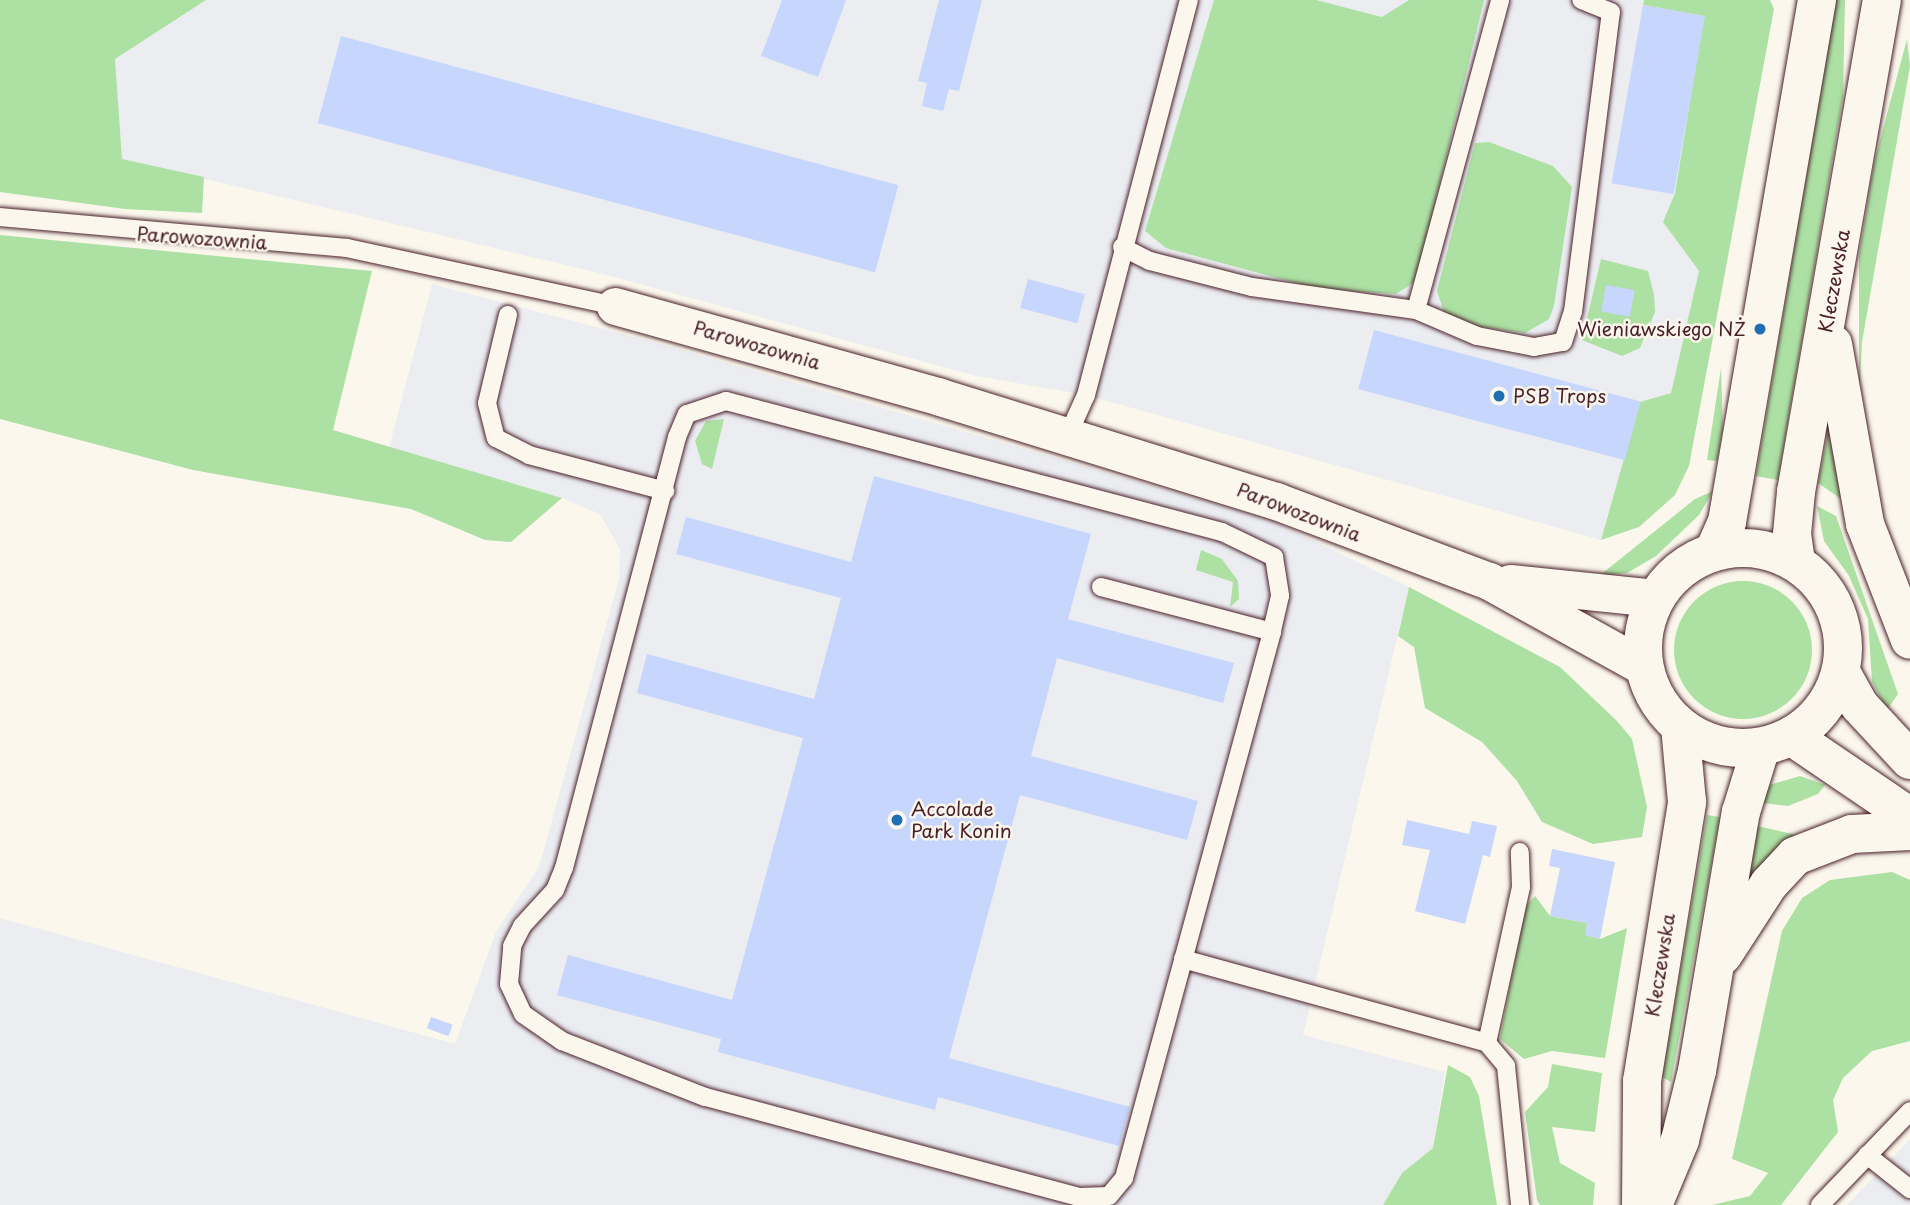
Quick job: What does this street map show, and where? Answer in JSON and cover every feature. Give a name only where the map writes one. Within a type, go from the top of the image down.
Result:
[{"type":"main road","points":[[1714,551],[1727,522],[1817,0]]},
{"type":"main road","name":"Kleczewska","points":[[1796,562],[1792,534],[1796,492],[1882,0]]},
{"type":"main road","points":[[1829,311],[1865,524],[1910,640]]},
{"type":"main road","points":[[1653,1205],[1680,1140],[1716,965],[1741,812],[1776,741],[1819,714],[1841,672],[1844,647],[1831,598],[1796,562],[1770,550],[1714,551],[1681,570],[1655,598],[1642,643],[1644,667],[1663,709],[1680,726],[1704,741],[1776,741],[1910,817]]},
{"type":"main road","points":[[1841,672],[1859,705],[1910,760]]},
{"type":"main road","name":"Kleczewska","points":[[1641,1205],[1642,1081],[1686,802],[1680,726]]},
{"type":"main road","points":[[1716,965],[1769,884],[1795,856],[1852,834],[1910,831]]},
{"type":"street","name":"Parowozownia","points":[[615,306],[1068,435],[1212,479],[1489,581],[1644,667]]},
{"type":"street","name":"Parowozownia","points":[[1489,581],[1655,598]]},
{"type":"lane","points":[[1068,435],[1086,395],[1122,247],[1189,0]]},
{"type":"lane","points":[[1416,310],[1500,0]]},
{"type":"lane","points":[[1122,247],[1150,261],[1252,287],[1416,310],[1477,336],[1534,347],[1563,342],[1573,312],[1611,12],[1581,0]]},
{"type":"lane","name":"Parowozownia","points":[[0,217],[360,250],[615,306]]},
{"type":"lane","points":[[508,315],[487,403],[496,438],[529,455],[665,491]]},
{"type":"lane","points":[[713,402],[739,403],[1242,537],[1274,557],[1279,568],[1280,596],[1272,632],[1124,1178],[1109,1196],[1094,1199],[705,1097],[562,1041],[523,1014],[509,984],[512,946],[522,926],[555,890],[564,868],[665,491],[687,414],[713,402]]},
{"type":"lane","points":[[1101,587],[1272,632]]},
{"type":"lane","points":[[1487,1043],[1521,887],[1520,852]]},
{"type":"lane","points":[[1183,959],[1487,1043],[1506,1066],[1520,1205]]},
{"type":"lane","points":[[1820,1205],[1910,1111]]},
{"type":"lane","points":[[1867,1155],[1910,1189]]},
{"type":"shaded area","points":[[206,0],[1644,0],[1643,5],[1705,16],[1675,193],[1663,222],[1699,271],[1671,393],[1640,402],[1601,540],[1086,395],[976,376],[603,274],[122,159],[115,59]]},
{"type":"shaded area","points":[[432,284],[657,343],[1271,520],[1409,587],[1303,1035],[1445,1072],[1433,1148],[1402,1173],[1383,1205],[0,1205],[0,918],[455,1044],[496,932],[539,867],[619,579],[620,549],[600,514],[562,498],[389,448]]},
{"type":"shaded area","points":[[1910,1139],[1910,1205],[1847,1205]]},
{"type":"green space","points":[[0,0],[206,0],[115,59],[122,159],[204,177],[202,213],[125,209],[0,192]]},
{"type":"green space","points":[[1214,0],[1316,0],[1382,17],[1409,0],[1484,0],[1416,281],[1396,294],[1318,289],[1166,248],[1145,231]]},
{"type":"green space","points":[[1644,0],[1770,0],[1774,9],[1689,466],[1675,495],[1639,527],[1601,540],[1640,402],[1671,393],[1699,271],[1663,222],[1675,193],[1704,16],[1643,5]]},
{"type":"green space","points":[[1836,0],[1845,0],[1843,97],[1778,480],[1756,476]]},
{"type":"green space","points":[[1907,39],[1910,66],[1862,342],[1859,405],[1859,256],[1874,163]]},
{"type":"green space","points":[[1489,142],[1553,166],[1572,187],[1554,306],[1549,319],[1525,333],[1468,325],[1444,312],[1437,291],[1475,143]]},
{"type":"green space","points":[[0,235],[372,271],[333,430],[562,498],[511,542],[485,540],[411,509],[193,470],[0,419]]},
{"type":"green space","points":[[1601,259],[1648,271],[1654,295],[1655,312],[1640,348],[1622,356],[1582,340]]},
{"type":"green space","points":[[1721,368],[1723,430],[1717,461],[1707,460]]},
{"type":"green space","points":[[724,419],[712,469],[702,464],[695,441],[706,421]]},
{"type":"green space","points":[[1833,430],[1841,499],[1818,483],[1828,433]]},
{"type":"green space","points":[[1713,491],[1699,515],[1656,556],[1627,573],[1599,576],[1695,499]]},
{"type":"green space","points":[[1817,506],[1836,516],[1898,694],[1887,710],[1872,682],[1868,619],[1849,576],[1824,541]]},
{"type":"green space","points":[[1201,550],[1222,559],[1238,581],[1239,599],[1230,607],[1233,582],[1196,570]]},
{"type":"green space","points":[[1743,581],[1770,586],[1792,601],[1807,623],[1812,650],[1807,677],[1792,699],[1770,714],[1743,719],[1716,714],[1694,699],[1679,677],[1674,650],[1679,623],[1694,601],[1716,586]]},
{"type":"green space","points":[[1409,587],[1560,667],[1617,721],[1632,739],[1647,807],[1642,837],[1593,844],[1542,822],[1517,781],[1482,742],[1425,708],[1414,647],[1398,636]]},
{"type":"green space","points":[[1800,776],[1825,785],[1818,794],[1788,806],[1762,803],[1769,785]]},
{"type":"green space","points":[[1707,815],[1720,817],[1671,1082],[1662,1077]]},
{"type":"green space","points":[[1757,826],[1802,836],[1754,878],[1749,877]]},
{"type":"green space","points":[[1892,872],[1910,880],[1910,1041],[1872,1051],[1843,1078],[1833,1100],[1838,1132],[1781,1205],[1712,1205],[1750,1196],[1768,1173],[1732,1159],[1782,931],[1802,898],[1830,880]]},
{"type":"green space","points":[[1535,896],[1550,916],[1587,923],[1586,935],[1600,939],[1627,928],[1605,1058],[1552,1051],[1524,1059],[1500,1039],[1525,907]]},
{"type":"green space","points":[[1552,1064],[1602,1073],[1595,1132],[1552,1127],[1560,1163],[1595,1183],[1593,1205],[1540,1205],[1537,1200],[1525,1112],[1548,1087]]},
{"type":"green space","points":[[1448,1065],[1470,1077],[1479,1096],[1497,1205],[1383,1205],[1402,1173],[1433,1148]]},
{"type":"building","points":[[782,0],[846,0],[818,77],[761,56]]},
{"type":"building","points":[[939,0],[982,0],[959,91],[949,89],[943,111],[922,106],[927,83],[918,81]]},
{"type":"building","points":[[1643,5],[1705,16],[1674,194],[1612,183]]},
{"type":"building","points":[[341,36],[898,185],[875,272],[318,123]]},
{"type":"building","points":[[1028,279],[1085,294],[1077,323],[1020,308]]},
{"type":"building","points":[[1606,285],[1635,290],[1630,317],[1601,312]]},
{"type":"building","name":"PSB Trops","points":[[1374,330],[1641,401],[1625,460],[1358,389]]},
{"type":"building","name":"Accolade Park Konin","points":[[874,476],[1091,534],[1068,619],[1234,663],[1223,703],[1057,658],[1031,756],[1198,801],[1187,840],[1020,795],[949,1058],[1130,1107],[1119,1146],[938,1097],[935,1110],[718,1052],[721,1039],[557,995],[568,955],[732,1000],[803,738],[637,693],[647,654],[814,699],[841,598],[676,554],[686,517],[851,562]]},
{"type":"building","points":[[1407,820],[1469,834],[1472,821],[1497,826],[1490,857],[1483,855],[1465,924],[1415,911],[1430,850],[1402,845]]},
{"type":"building","points":[[1552,849],[1615,862],[1600,939],[1585,935],[1587,923],[1550,916],[1560,868],[1549,866]]},
{"type":"building","points":[[431,1017],[453,1025],[449,1036],[427,1028]]},
{"type":"place","name":"Wieniawskiego NŻ","points":[[1760,329]]},
{"type":"place","name":"PSB Trops","points":[[1499,396]]},
{"type":"place","name":"Accolade Park Konin","points":[[897,820]]}]
